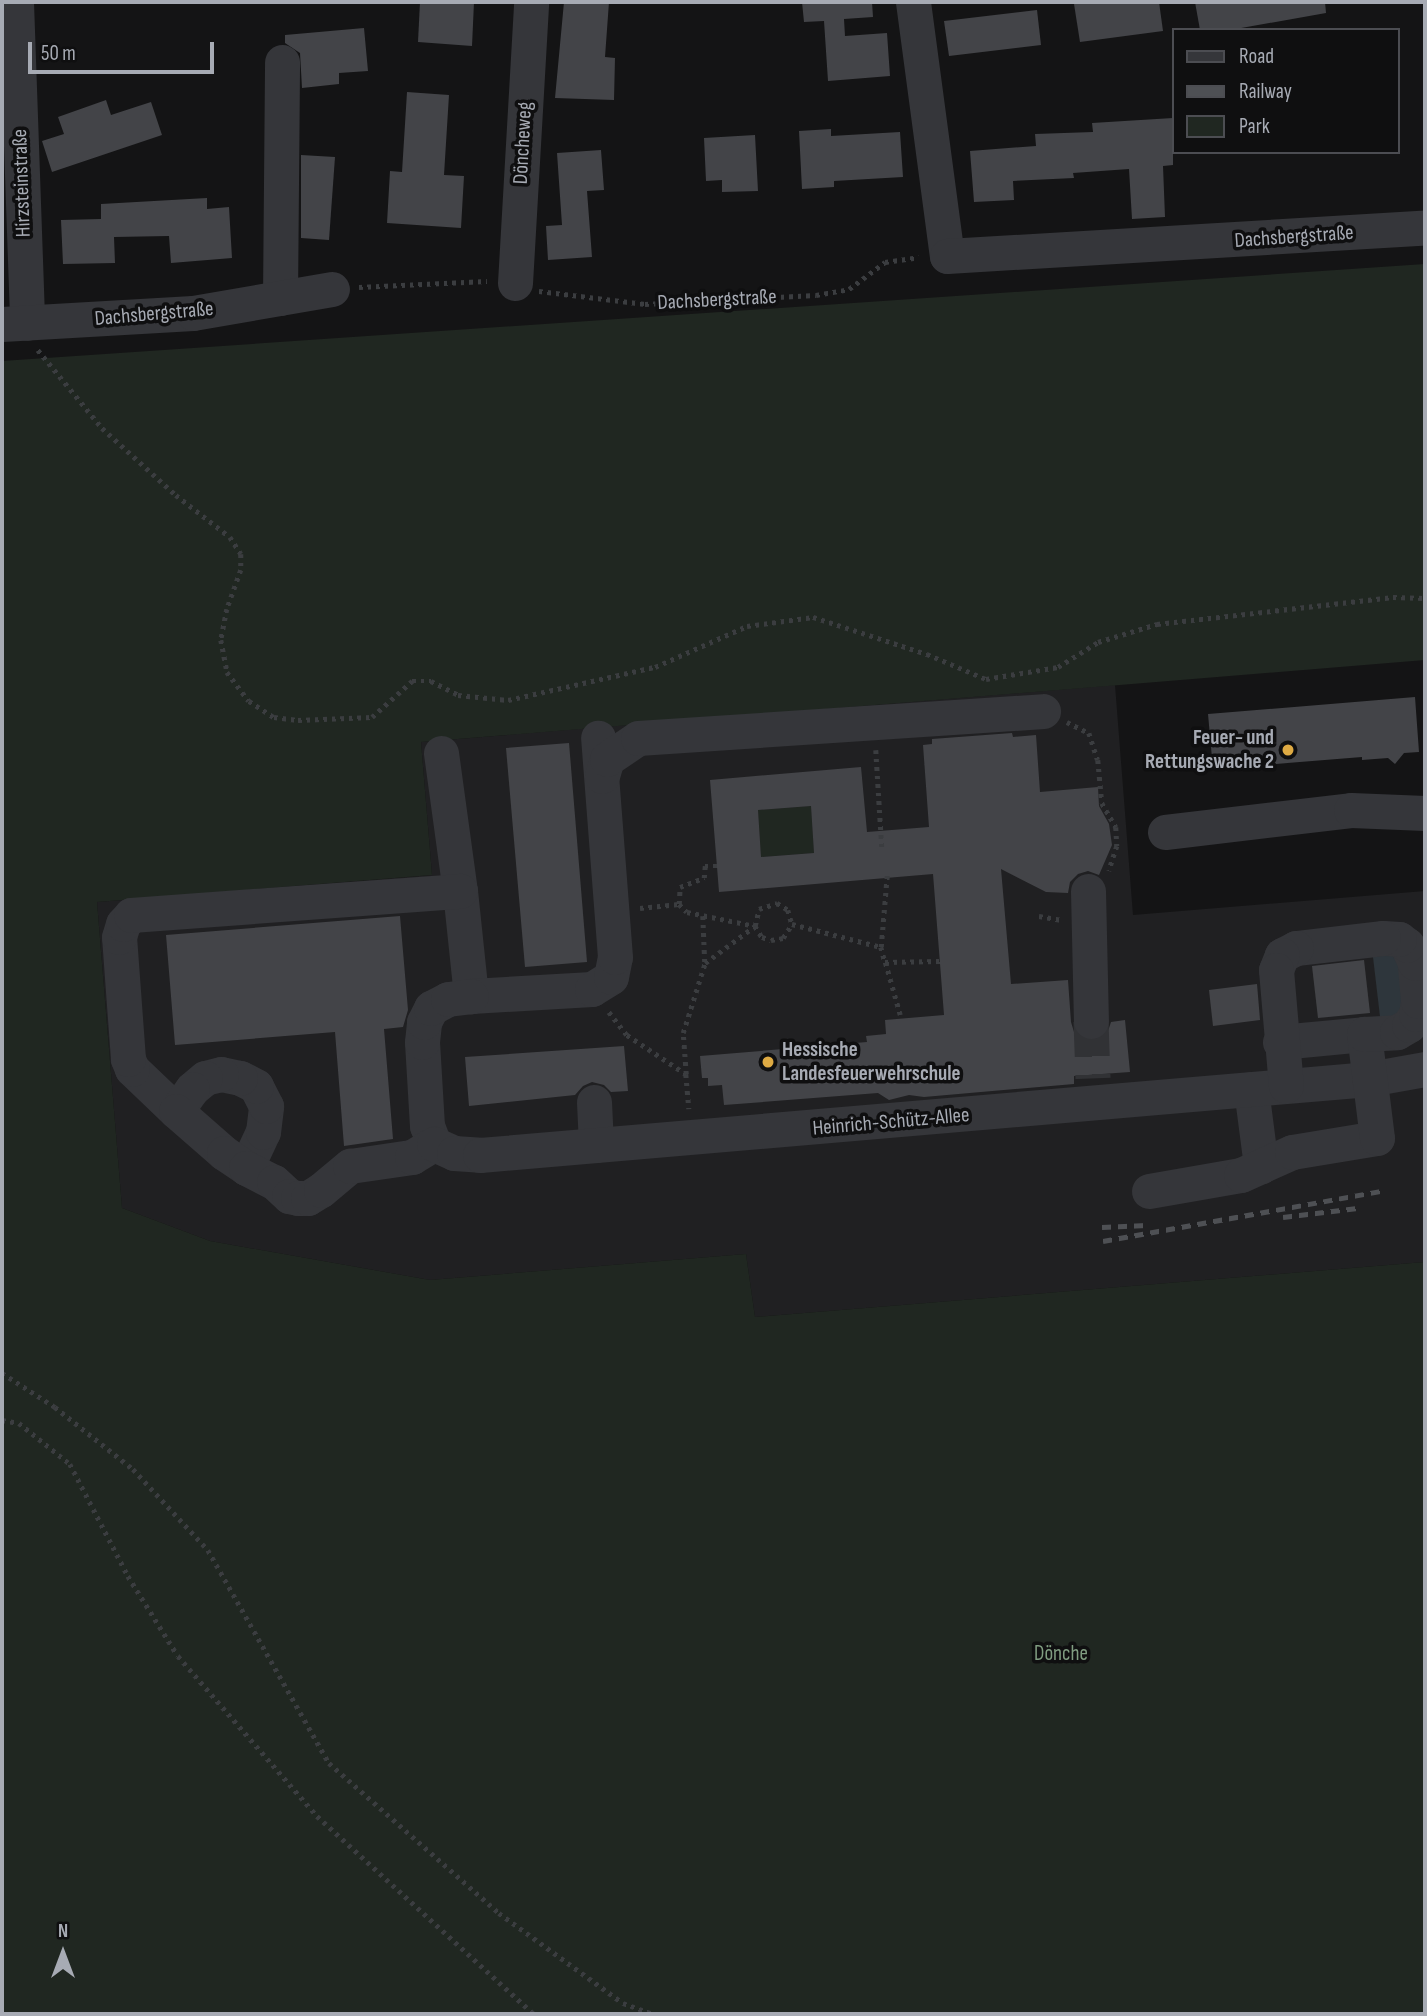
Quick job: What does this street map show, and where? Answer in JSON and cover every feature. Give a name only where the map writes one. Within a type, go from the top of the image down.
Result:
[{"type":"street","name":"Hirzsteinstraße","points":[[14,323],[16,2]]},
{"type":"street","name":"Döncheweg","points":[[515,284],[531,2]]},
{"type":"street","points":[[913,2],[947,256]]},
{"type":"street","points":[[280,298],[282,62]]},
{"type":"street","name":"Dachsbergstraße","points":[[947,256],[1425,228]]},
{"type":"street","name":"Dachsbergstraße","points":[[14,323],[193,313],[332,289]]},
{"type":"street","points":[[602,776],[607,759],[638,738],[1043,711]]},
{"type":"street","points":[[460,891],[131,915],[123,924],[119,937],[128,1059],[132,1069],[224,1153],[274,1182],[289,1196],[308,1198],[342,1171],[362,1163],[412,1157],[434,1144],[427,1126],[424,1023],[430,1008],[449,999],[471,996],[592,989],[611,977],[615,957],[598,738]]},
{"type":"street","points":[[441,753],[471,996]]},
{"type":"street","points":[[1165,832],[1351,810],[1425,813]]},
{"type":"street","points":[[1088,891],[1091,1021]]},
{"type":"street","points":[[1280,1042],[1397,1032],[1409,1025],[1416,1014],[1415,963],[1407,946],[1399,939],[1383,938],[1296,948],[1282,955],[1276,970],[1280,1042],[1286,1086]]},
{"type":"street","points":[[1149,1191],[1241,1175],[1292,1152],[1377,1138],[1364,1034]]},
{"type":"street","name":"Heinrich-Schütz-Allee","points":[[434,1144],[454,1153],[480,1155],[691,1138],[1094,1091],[1251,1089],[1369,1079],[1425,1069]]},
{"type":"street","points":[[176,1111],[192,1089],[205,1078],[221,1074],[256,1086],[265,1106],[266,1117],[246,1168]]},
{"type":"street","points":[[1251,1089],[1261,1166]]},
{"type":"street","points":[[594,1102],[596,1145]]},
{"type":"path","name":"Dachsbergstraße","points":[[332,289],[486,281],[515,284],[542,292],[646,304],[816,295],[849,289],[885,262],[947,256]]},
{"type":"path","points":[[14,323],[102,428],[176,495],[230,537],[241,554],[241,570],[227,609],[221,640],[227,672],[249,701],[274,717],[298,720],[372,717],[412,681],[431,681],[458,695],[508,699],[521,697],[654,667],[747,626],[813,617],[927,654],[986,679],[1058,667],[1098,642],[1157,624],[1393,597],[1425,598]]},
{"type":"path","points":[[1039,916],[1052,920],[1070,920],[1088,891],[1106,876],[1114,861],[1117,846],[1116,827],[1101,803],[1098,760],[1089,733],[1043,711]]},
{"type":"path","points":[[875,722],[882,846]]},
{"type":"path","points":[[705,963],[755,926],[759,909],[777,903],[788,910],[792,924],[789,932],[777,940],[762,937],[755,926],[687,912],[680,904],[680,887],[704,878],[705,866],[717,866]]},
{"type":"path","points":[[887,875],[881,947],[900,1016]]},
{"type":"path","points":[[659,907],[680,904]]},
{"type":"path","points":[[691,1138],[683,1033],[705,963],[703,916]]},
{"type":"path","points":[[792,924],[881,947]]},
{"type":"path","points":[[885,962],[940,961]]},
{"type":"path","points":[[627,1035],[686,1074]]},
{"type":"path","points":[[2,1373],[55,1407],[133,1469],[208,1550],[329,1763],[499,1913],[623,2003],[654,2014]]},
{"type":"path","points":[[2,1420],[19,1423],[70,1464],[128,1576],[177,1656],[317,1816],[534,2014]]},
{"type":"shaded area","name":"Hessische Landesfeuerwehrschule","points":[[1115,685],[1133,915],[1425,891],[1425,1262],[755,1317],[746,1254],[430,1280],[210,1241],[122,1208],[97,902],[432,875],[421,742]]},
{"type":"shaded area","points":[[1397,954],[1405,1022],[1381,1025],[1373,957]]},
{"type":"green space","name":"Dönche","points":[[1425,264],[1425,660],[421,742],[432,875],[97,902],[122,1208],[210,1241],[430,1280],[746,1254],[755,1317],[1425,1262],[1425,2014],[2,2014],[2,361]]},
{"type":"green space","points":[[811,806],[814,853],[761,857],[758,810]]},
{"type":"building","points":[[420,2],[474,2],[472,46],[418,42]]},
{"type":"building","points":[[564,2],[609,2],[605,57],[615,58],[614,100],[555,98]]},
{"type":"building","points":[[802,2],[872,2],[873,17],[844,19],[845,36],[887,33],[890,76],[828,81],[824,21],[804,22]]},
{"type":"building","points":[[1159,2],[1163,31],[1080,42],[1074,4]]},
{"type":"building","points":[[1195,2],[1325,2],[1326,13],[1241,28],[1200,28]]},
{"type":"building","points":[[1037,10],[1041,45],[949,56],[944,21]]},
{"type":"building","points":[[364,28],[368,71],[339,73],[339,84],[302,88],[300,53],[285,43],[285,35]]},
{"type":"building","points":[[407,92],[449,95],[444,175],[464,176],[461,228],[387,223],[390,171],[402,172]]},
{"type":"building","points":[[106,100],[111,115],[151,102],[162,135],[52,172],[42,141],[64,134],[58,117]]},
{"type":"building","points":[[1172,118],[1173,165],[1163,166],[1165,217],[1132,219],[1129,169],[1073,173],[1074,178],[1013,181],[1014,200],[974,202],[970,151],[1036,146],[1035,134],[1093,132],[1092,123]]},
{"type":"building","points":[[831,129],[831,136],[900,132],[903,177],[834,181],[834,187],[802,189],[799,131]]},
{"type":"building","points":[[755,135],[758,191],[722,192],[722,180],[706,181],[704,138]]},
{"type":"building","points":[[601,150],[604,190],[587,191],[592,257],[548,260],[546,226],[562,225],[557,153]]},
{"type":"building","points":[[301,155],[335,157],[329,240],[301,238]]},
{"type":"building","points":[[207,198],[207,209],[229,207],[232,258],[171,263],[169,236],[114,237],[115,263],[63,264],[61,220],[101,219],[101,204]]},
{"type":"building","points":[[1415,697],[1419,752],[1404,753],[1395,764],[1388,758],[1362,760],[1362,757],[1213,769],[1208,714]]},
{"type":"building","points":[[1012,733],[1013,737],[1036,735],[1040,792],[1098,787],[1099,806],[1109,824],[1112,845],[1099,875],[1088,871],[1078,874],[1070,882],[1068,893],[1046,892],[1001,869],[1011,984],[1068,980],[1071,1022],[1074,1032],[1082,1039],[1101,1038],[1108,1031],[1111,1022],[1125,1020],[1130,1072],[1074,1076],[1074,1084],[924,1097],[909,1095],[889,1100],[878,1093],[724,1105],[722,1085],[708,1086],[708,1078],[702,1078],[700,1056],[867,1042],[866,1036],[886,1034],[885,1020],[944,1015],[933,874],[719,892],[710,780],[861,767],[867,832],[929,827],[923,745],[932,744],[932,739]],"holes":[[[811,806],[814,853],[761,857],[758,810]]]},
{"type":"building","points":[[569,743],[587,962],[525,967],[506,748]]},
{"type":"building","points":[[400,916],[408,1010],[403,1027],[384,1029],[393,1139],[344,1146],[335,1032],[175,1045],[166,935]]},
{"type":"building","points":[[1364,960],[1370,1013],[1318,1018],[1312,966]]},
{"type":"building","points":[[1257,984],[1260,1020],[1213,1026],[1209,990]]},
{"type":"building","points":[[624,1046],[628,1091],[611,1092],[604,1085],[592,1082],[583,1086],[575,1095],[469,1106],[465,1057]]},
{"type":"tunnel","points":[[1091,1021],[1093,1078]]},
{"type":"railway","points":[[1103,1241],[1382,1191]]},
{"type":"railway","points":[[1283,1217],[1357,1208]]},
{"type":"railway","points":[[1102,1227],[1147,1225]]},
{"type":"place","name":"Feuer- und Rettungswache 2","points":[[1288,750]]},
{"type":"place","name":"Hessische Landesfeuerwehrschule","points":[[768,1062]]}]
